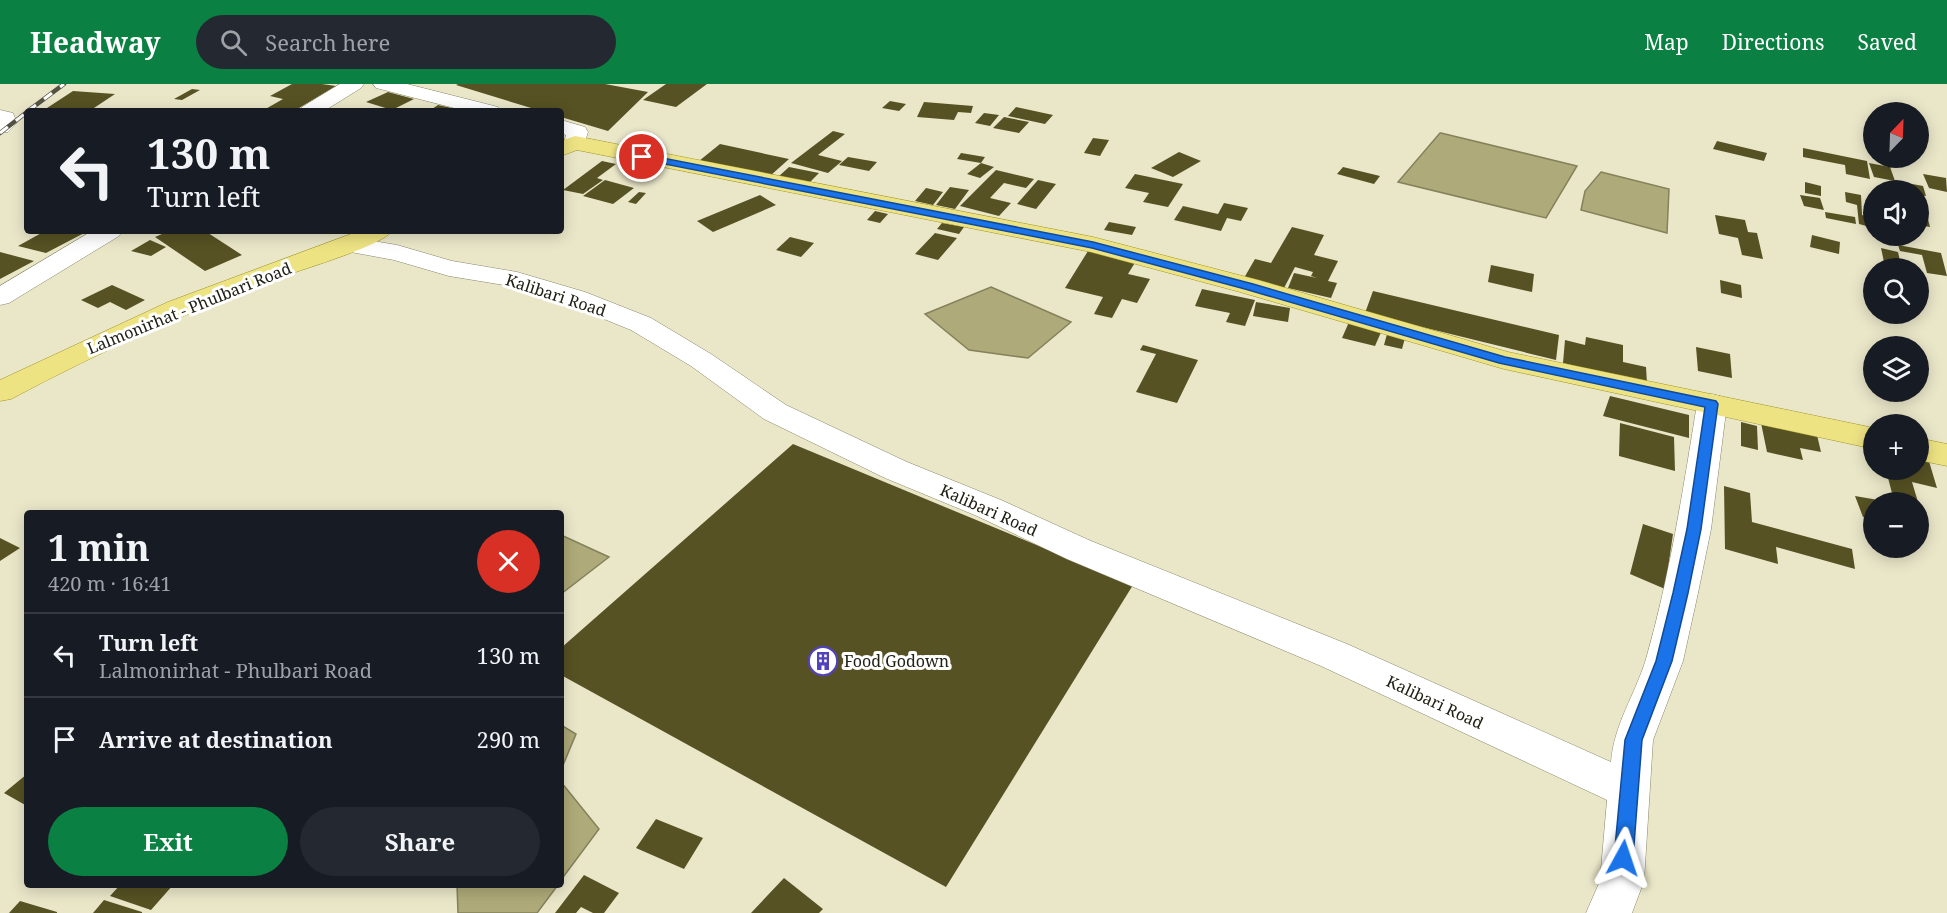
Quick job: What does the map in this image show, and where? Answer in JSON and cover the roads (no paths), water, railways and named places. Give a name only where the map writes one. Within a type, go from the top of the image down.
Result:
[{"type":"main road","points":[[566,140],[1093,245],[1249,286],[1504,360],[1863,437]]},
{"type":"main road","name":"Lalmonirhat - Phulbari Road","points":[[0,392],[128,329],[237,284],[374,234]]},
{"type":"main road","points":[[1929,451],[1947,455]]},
{"type":"street","points":[[314,108],[354,84]]},
{"type":"street","points":[[383,84],[479,108]]},
{"type":"street","points":[[0,116],[6,117],[6,123],[0,127]]},
{"type":"street","points":[[0,297],[105,234]]},
{"type":"street","name":"Kalibari Road","points":[[349,245],[397,253],[508,279],[576,298],[641,324],[701,360],[774,412],[896,470],[989,508],[1079,550],[1334,655],[1629,790]]},
{"type":"street","points":[[1610,913],[1622,881],[1633,740],[1664,661],[1692,540],[1712,404]]},
{"type":"railway","points":[[32,108],[64,84]]},
{"type":"railway","points":[[0,133],[24,114]]},
{"type":"place","name":"Food Godown","points":[[823,661]]}]
